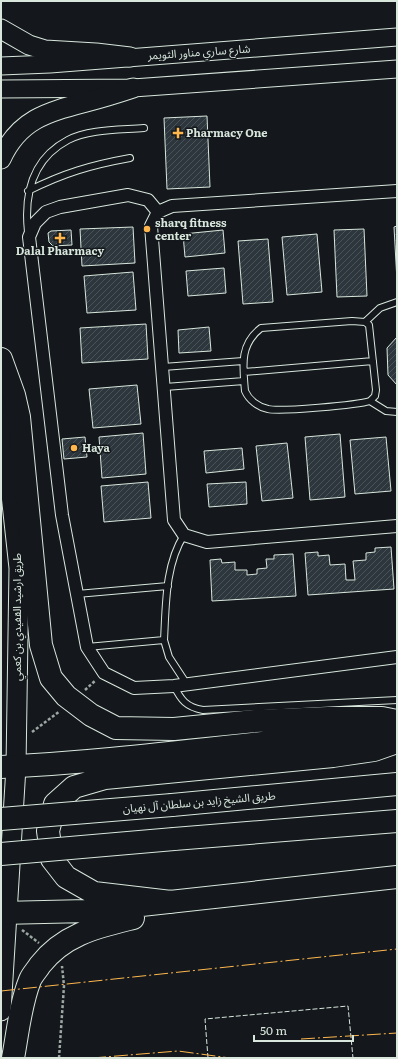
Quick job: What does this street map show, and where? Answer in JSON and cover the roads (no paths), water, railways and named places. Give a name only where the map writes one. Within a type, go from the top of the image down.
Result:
[{"type":"highway","points":[[1,359],[14,395],[22,440],[41,645],[51,678],[66,696],[92,715],[116,728],[174,729],[255,721],[328,718],[382,718],[397,721]]},
{"type":"highway","points":[[9,767],[192,751],[315,736],[397,730]]},
{"type":"highway","points":[[171,902],[94,893],[66,877],[52,859],[48,831],[55,804],[74,787],[105,778],[333,756],[374,750],[397,742]]},
{"type":"highway","name":"طريق الشيخ زايد بن سلطان آل نهيان","points":[[1,819],[397,784]]},
{"type":"highway","points":[[1,854],[397,821]]},
{"type":"highway","points":[[7,915],[87,911],[202,900],[397,877]]},
{"type":"highway","points":[[14,1058],[24,1000],[30,979],[51,952],[70,939],[97,927],[202,900]]},
{"type":"main road","points":[[1,29],[29,45],[45,50],[130,57]]},
{"type":"main road","points":[[1,159],[19,132],[35,119],[60,108],[134,88]]},
{"type":"main road","name":"طريق ارشيد القفيدي بن كعمي","points":[[1,402],[19,568],[16,736],[9,767],[7,915],[1,1011]]},
{"type":"street","name":"شارع ساري مناور الثويمر","points":[[1,66],[397,37]]},
{"type":"street","points":[[1,89],[134,88],[397,69]]},
{"type":"street","points":[[397,190],[172,206],[158,212],[151,226],[174,520],[184,535],[207,542],[397,526]]},
{"type":"street","points":[[158,212],[148,200],[128,195],[60,207],[46,212],[35,223],[29,237],[62,515],[88,647],[104,673],[134,688],[174,686],[186,683],[397,657]]},
{"type":"lane","points":[[29,237],[26,213],[28,191],[37,170],[50,152],[69,139],[93,133],[144,128]]},
{"type":"lane","points":[[28,191],[61,175],[94,165],[130,158]]},
{"type":"lane","points":[[365,322],[380,308],[397,302]]},
{"type":"lane","points":[[370,401],[376,390],[370,328],[365,322],[352,321],[261,328],[244,350],[243,361],[245,391],[251,401],[269,410],[370,401],[386,411],[397,412]]},
{"type":"lane","points":[[163,367],[243,361]]},
{"type":"lane","points":[[244,372],[373,361]]},
{"type":"lane","points":[[164,387],[244,381]]},
{"type":"lane","points":[[184,535],[177,546],[168,586],[164,640],[169,658],[186,683]]},
{"type":"lane","points":[[77,594],[168,586]]},
{"type":"lane","points":[[88,647],[164,640]]},
{"type":"lane","points":[[174,686],[180,700],[191,708],[202,710],[397,700]]},
{"type":"place","name":"Pharmacy One","points":[[178,133]]},
{"type":"place","name":"sharq fitness center","points":[[147,229]]},
{"type":"place","name":"Dalal Pharmacy","points":[[60,238]]},
{"type":"place","name":"Haya","points":[[74,448]]}]
